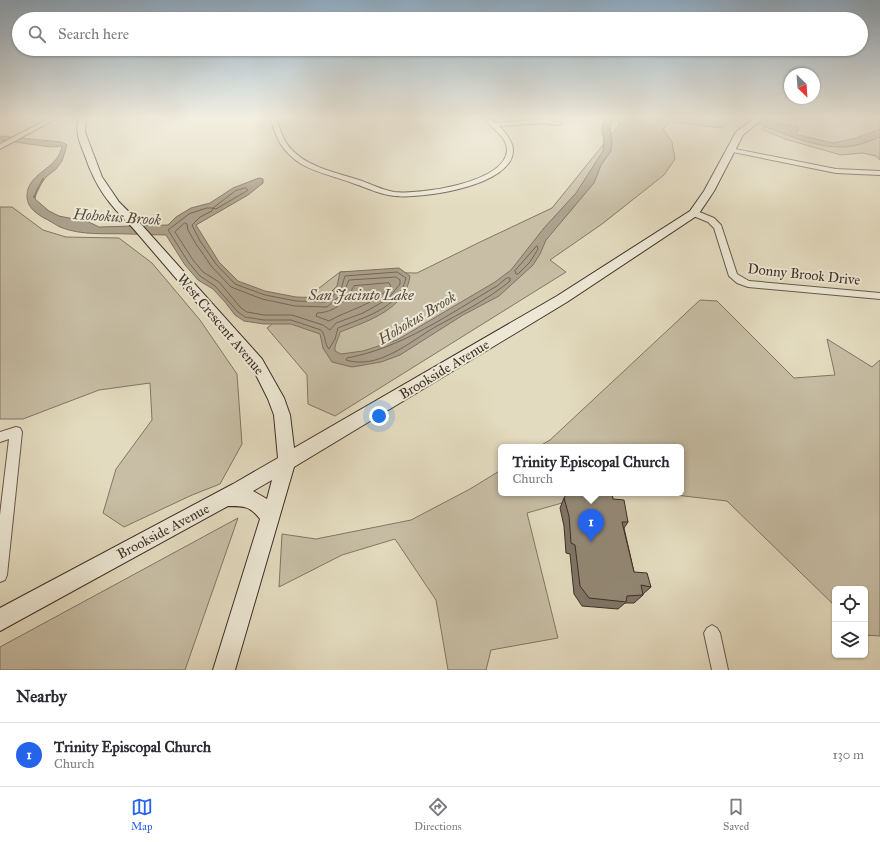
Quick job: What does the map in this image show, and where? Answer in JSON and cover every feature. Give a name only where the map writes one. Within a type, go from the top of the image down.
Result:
[{"type":"main road","name":"West Crescent Avenue","points":[[87,148],[97,177],[115,204],[141,230],[257,363],[276,398],[282,415],[287,460],[224,670]]},
{"type":"main road","name":"Brookside Avenue","points":[[0,620],[226,497],[287,460],[317,445],[562,299],[694,213],[715,180],[730,150]]},
{"type":"main road","points":[[226,497],[251,498],[264,508],[270,517]]},
{"type":"street","points":[[286,148],[303,162],[384,192],[403,195],[435,192],[478,180],[496,172],[507,161],[509,148]]},
{"type":"street","points":[[730,150],[836,171],[880,173]]},
{"type":"street","name":"Donny Brook Drive","points":[[694,213],[711,220],[718,227],[733,276],[740,281],[748,284],[880,296]]},
{"type":"street","points":[[0,437],[16,432],[0,575]]},
{"type":"street","points":[[712,633],[720,670]]},
{"type":"shaded area","points":[[600,148],[673,148],[675,159],[664,175],[602,224],[550,260],[566,272],[335,416],[308,404],[307,375],[267,328],[340,272],[417,273],[552,208]]},
{"type":"shaded area","points":[[817,148],[880,148],[880,160],[876,156],[862,153],[841,155]]},
{"type":"shaded area","points":[[0,207],[12,207],[43,230],[66,237],[119,238],[152,263],[200,320],[237,374],[242,444],[220,484],[192,495],[124,527],[103,513],[116,469],[152,420],[150,383],[99,390],[23,419],[0,419]]},
{"type":"shaded area","points":[[700,300],[717,301],[794,378],[835,375],[827,339],[872,367],[880,360],[880,636],[868,635],[868,586],[832,586],[832,603],[727,501],[684,496],[684,444],[543,444],[550,440]]},
{"type":"shaded area","points":[[498,472],[498,496],[586,496],[527,513],[558,638],[491,650],[486,670],[448,670],[436,600],[395,539],[342,555],[279,587],[282,534],[316,539],[411,520],[470,489]]},
{"type":"shaded area","points":[[238,518],[185,670],[0,670],[0,647]]},
{"type":"water","name":"San Jacinto Lake","points":[[61,148],[66,148],[62,161],[56,169],[46,177],[37,189],[35,199],[49,211],[59,216],[89,222],[99,227],[168,225],[176,217],[191,208],[210,203],[233,188],[259,178],[263,179],[263,183],[248,195],[196,225],[219,262],[238,281],[265,291],[296,297],[325,298],[337,286],[340,272],[399,268],[410,276],[407,287],[401,297],[393,305],[373,318],[340,332],[335,351],[341,354],[363,351],[397,340],[495,282],[511,270],[544,228],[576,193],[603,151],[603,148],[611,148],[601,165],[594,183],[546,240],[533,265],[499,296],[463,315],[400,355],[381,362],[352,367],[332,362],[323,348],[320,334],[291,324],[264,324],[244,321],[235,315],[213,289],[198,280],[185,265],[166,235],[94,234],[68,230],[40,215],[30,206],[27,198],[28,189],[31,183],[52,164],[60,153]]},
{"type":"building","points":[[565,496],[612,496],[613,499],[624,500],[628,522],[622,522],[634,572],[647,573],[651,587],[641,585],[643,595],[627,596],[626,602],[589,598],[580,586],[575,545],[571,543],[569,516],[564,498]]},
{"type":"waterway","name":"Hohokus Brook","points":[[34,197],[43,179]]},
{"type":"place","name":"Trinity Episcopal Church","points":[[591,542]]}]
